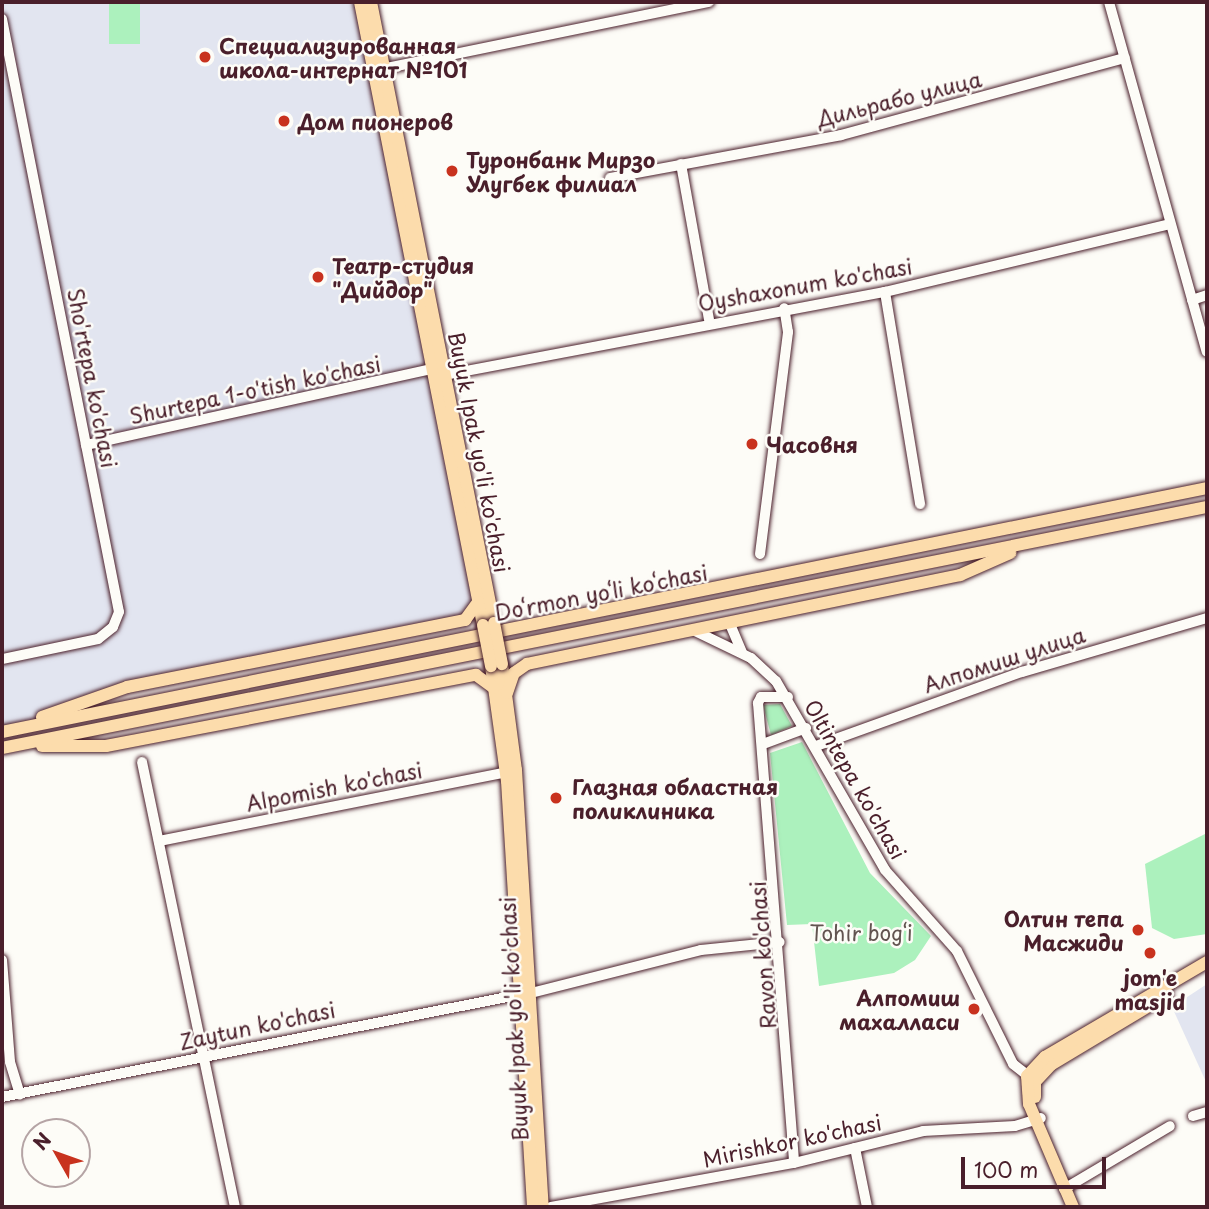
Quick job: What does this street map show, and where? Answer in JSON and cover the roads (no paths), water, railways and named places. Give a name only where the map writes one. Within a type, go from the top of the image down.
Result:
[{"type":"main road","name":"Buyuk Ipak yo'li ko'chasi","points":[[360,2],[379,70],[502,694],[511,771],[543,1207]]},
{"type":"main road","name":"Buyuk Ipak yo'li ko'chasi","points":[[371,2],[379,70]]},
{"type":"main road","name":"Buyuk Ipak yo'li ko'chasi","points":[[439,372],[478,598],[488,624]]},
{"type":"main road","name":"Do‘rmon yo‘li ko‘chasi","points":[[6,731],[1207,488]]},
{"type":"main road","name":"Do‘rmon yo‘li ko‘chasi","points":[[7,747],[1207,507]]},
{"type":"main road","points":[[7,747],[106,746],[476,676],[488,678],[502,694],[514,673],[527,664],[960,575],[1031,544]]},
{"type":"main road","points":[[6,731],[127,687],[465,620],[478,598]]},
{"type":"main road","points":[[1187,979],[1207,962]]},
{"type":"main road","points":[[1031,1079],[1045,1057],[1187,979],[1207,972]]},
{"type":"main road","name":"Buyuk Ipak yo'li ko'chasi","points":[[526,993],[533,1207]]},
{"type":"main road","name":"Oltintepa ko'chasi","points":[[1031,1079],[1038,1119],[1073,1207]]},
{"type":"main road","name":"Oltintepa ko'chasi","points":[[1067,1187],[1080,1207]]},
{"type":"street","points":[[379,70],[709,2]]},
{"type":"street","points":[[1109,2],[1207,352]]},
{"type":"street","name":"Sho'rtepa ko'chasi","points":[[2,19],[119,606],[116,623],[98,639],[2,659]]},
{"type":"street","name":"Дильрабо улица","points":[[610,178],[841,135],[1125,58]]},
{"type":"street","points":[[681,164],[709,320]]},
{"type":"street","name":"Oyshaxonum ko'chasi","points":[[439,372],[709,320],[885,292],[1170,224]]},
{"type":"street","points":[[885,292],[920,504]]},
{"type":"street","points":[[1192,300],[1207,295]]},
{"type":"street","points":[[760,554],[788,332],[784,308]]},
{"type":"street","name":"Shurtepa 1-o'tish ko'chasi","points":[[86,445],[439,372]]},
{"type":"street","name":"Алпомиш улица","points":[[816,746],[1022,671],[1207,618]]},
{"type":"street","points":[[730,624],[745,655]]},
{"type":"street","name":"Oltintepa ko'chasi","points":[[695,631],[745,655],[788,697],[885,870],[957,951],[1013,1064],[1031,1079]]},
{"type":"street","name":"Ravon ko'chasi","points":[[788,697],[759,700],[780,942],[794,1163]]},
{"type":"street","points":[[763,744],[806,728]]},
{"type":"street","points":[[142,762],[235,1207]]},
{"type":"street","name":"Alpomish ko'chasi","points":[[159,841],[511,771]]},
{"type":"street","name":"Zaytun ko'chasi","points":[[2,1097],[526,993],[701,950],[780,942]]},
{"type":"street","points":[[2,960],[4,1024],[20,1094]]},
{"type":"street","points":[[1193,1116],[1207,1112]]},
{"type":"street","name":"Mirishkor ko'chasi","points":[[551,1207],[794,1163],[923,1131],[1038,1119]]},
{"type":"street","points":[[1067,1187],[1170,1126]]},
{"type":"street","points":[[855,1148],[867,1207]]},
{"type":"place","name":"Специализированная школа-интернат №101","points":[[205,57]]},
{"type":"place","name":"Дом пионеров","points":[[284,121]]},
{"type":"place","name":"Туронбанк Мирзо Улугбек филиал","points":[[452,171]]},
{"type":"place","name":"Театр-студия \"Дийдор\"","points":[[318,277]]},
{"type":"place","name":"Часовня","points":[[752,444]]},
{"type":"place","name":"Глазная областная поликлиника","points":[[556,798]]},
{"type":"place","name":"Олтин тепа Масжиди","points":[[1138,930]]},
{"type":"place","name":"jom'e masjid","points":[[1150,953]]},
{"type":"place","name":"Алпомиш махалласи","points":[[974,1009]]},
{"type":"park label","name":"Tohir bog‘i","points":[[861,932]]}]
